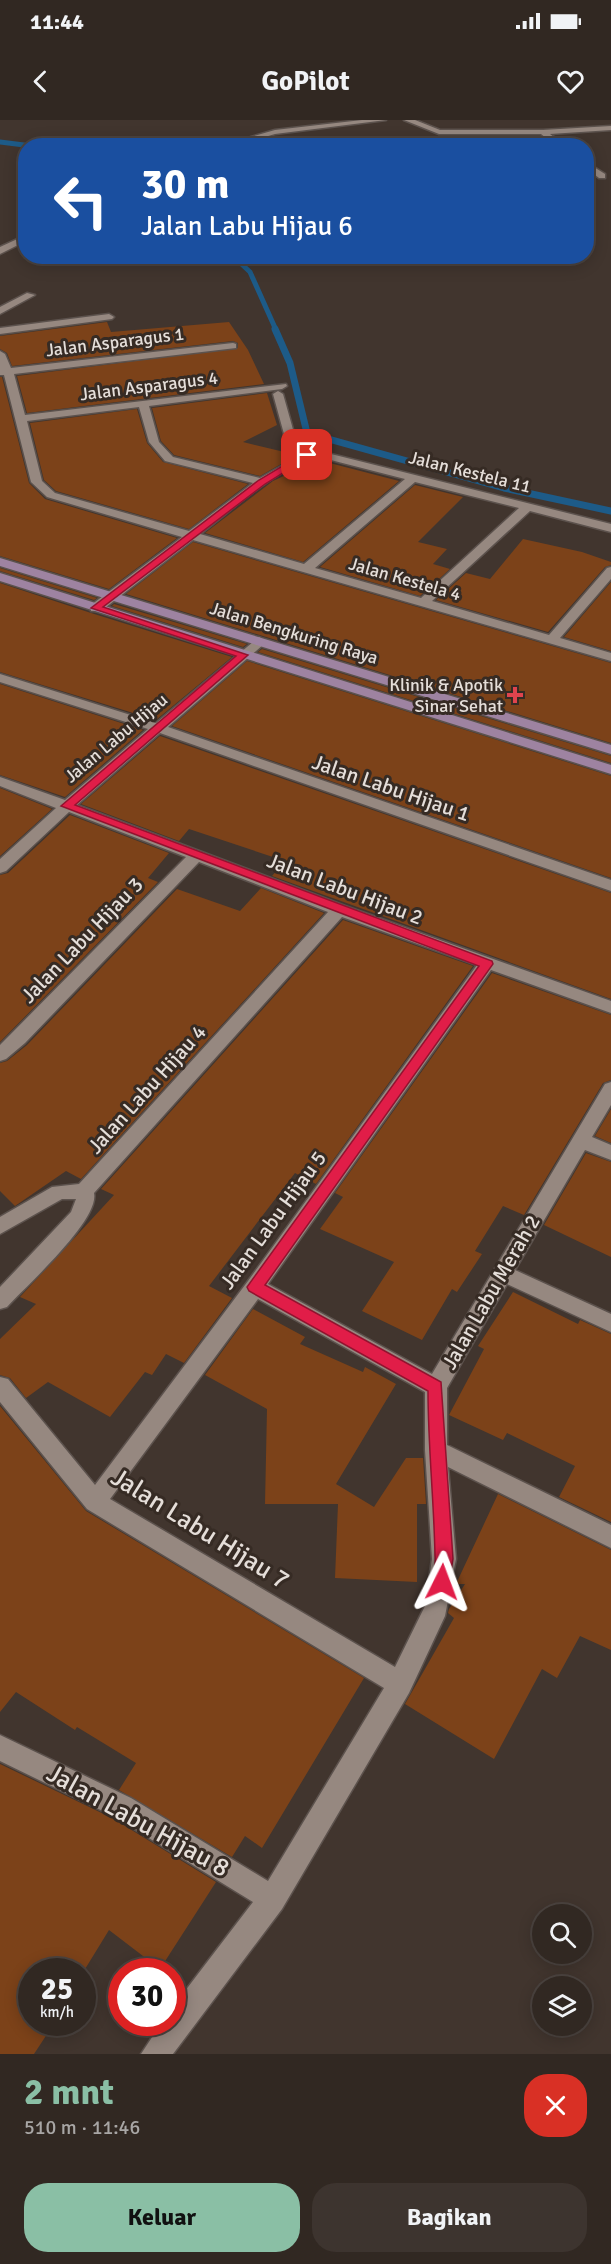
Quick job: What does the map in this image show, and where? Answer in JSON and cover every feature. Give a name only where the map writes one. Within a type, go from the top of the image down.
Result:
[{"type":"street","points":[[253,138],[275,132],[382,120]]},
{"type":"street","points":[[408,120],[439,132],[543,132],[611,128]]},
{"type":"street","points":[[265,124],[275,132]]},
{"type":"street","points":[[543,132],[551,138]]},
{"type":"street","points":[[594,170],[602,176]]},
{"type":"street","points":[[0,251],[18,241]]},
{"type":"street","points":[[0,311],[30,295]]},
{"type":"street","points":[[0,331],[109,317]]},
{"type":"street","name":"Jalan Asparagus 1","points":[[4,372],[233,346]]},
{"type":"street","name":"Jalan Kestela 4","points":[[0,354],[21,419],[37,482],[51,495],[189,537],[611,657]]},
{"type":"street","name":"Jalan Asparagus 4","points":[[21,419],[280,390],[289,434],[313,454]]},
{"type":"street","points":[[143,404],[155,448],[161,454],[169,459],[262,482]]},
{"type":"street","points":[[96,608],[262,482],[313,454]]},
{"type":"street","name":"Jalan Kestela 11","points":[[313,454],[414,477],[611,528]]},
{"type":"street","points":[[305,570],[414,477]]},
{"type":"street","points":[[424,602],[528,506]]},
{"type":"street","name":"Jalan Bengkuring Raya","points":[[0,562],[611,750]]},
{"type":"street","points":[[552,640],[611,572]]},
{"type":"street","name":"Jalan Bengkuring Raya","points":[[0,577],[611,770]]},
{"type":"street","name":"Jalan Labu Hijau","points":[[0,868],[67,806],[259,641]]},
{"type":"street","name":"Jalan Labu Hijau 1","points":[[0,678],[158,728],[611,886]]},
{"type":"street","name":"Jalan Labu Hijau 2","points":[[0,781],[339,910],[611,1007]]},
{"type":"street","name":"Jalan Labu Hijau 3","points":[[0,1055],[19,1039],[196,856]]},
{"type":"street","name":"Jalan Labu Hijau 4","points":[[0,1301],[78,1217],[86,1201],[84,1191],[339,910]]},
{"type":"street","name":"Jalan Labu Hijau 5","points":[[95,1502],[255,1287],[487,964]]},
{"type":"street","name":"Jalan Labu Merah 2","points":[[154,2054],[272,1899],[400,1684],[437,1608],[444,1559],[436,1450],[436,1387],[611,1089]]},
{"type":"street","points":[[581,1140],[611,1154]]},
{"type":"street","points":[[0,1227],[59,1192],[84,1191]]},
{"type":"street","points":[[502,1273],[611,1323]]},
{"type":"street","points":[[255,1287],[436,1387]]},
{"type":"street","name":"Jalan Labu Hijau 7","points":[[0,1386],[95,1502],[400,1684]]},
{"type":"street","points":[[436,1450],[611,1537]]},
{"type":"street","name":"Jalan Labu Hijau 8","points":[[0,1748],[123,1807],[272,1899]]},
{"type":"building","points":[[107,322],[111,332],[229,322],[248,350],[264,384],[27,413],[17,376],[238,348],[238,343],[233,341],[12,366],[7,353],[0,349],[0,336]]},
{"type":"building","points":[[0,377],[2,377],[29,483],[45,499],[177,538],[109,589],[0,556]]},
{"type":"building","points":[[267,393],[277,425],[243,442],[297,455],[260,476],[174,455],[161,441],[152,408]]},
{"type":"building","points":[[137,409],[147,443],[163,462],[248,484],[189,529],[56,491],[44,480],[30,423]]},
{"type":"building","points":[[318,460],[399,481],[303,562],[205,533],[273,481]]},
{"type":"building","points":[[415,485],[463,497],[418,542],[447,549],[433,564],[450,569],[420,596],[320,567]]},
{"type":"building","points":[[523,539],[582,552],[611,562],[611,565],[605,567],[548,632],[436,600],[466,573],[490,579]]},
{"type":"building","points":[[193,542],[611,663],[611,743],[126,594]]},
{"type":"building","points":[[0,568],[97,598],[94,600],[0,571]]},
{"type":"building","points":[[611,582],[611,651],[564,637]]},
{"type":"building","points":[[0,583],[232,657],[156,720],[0,672]]},
{"type":"building","points":[[114,604],[247,644],[243,647],[112,606]]},
{"type":"building","points":[[262,649],[611,756],[611,763],[258,652]]},
{"type":"building","points":[[247,661],[611,776],[611,878],[172,726]]},
{"type":"building","points":[[0,684],[143,730],[65,797],[0,775]]},
{"type":"building","points":[[160,736],[611,893],[611,999],[272,876],[285,861],[189,829],[179,841],[81,804]]},
{"type":"building","points":[[0,788],[52,809],[0,856]]},
{"type":"building","points":[[70,815],[169,853],[148,878],[158,882],[0,1042],[0,875],[8,873]]},
{"type":"building","points":[[261,888],[324,913],[81,1179],[66,1171],[15,1206],[0,1191],[0,1063],[7,1061],[27,1045],[177,889],[240,911]]},
{"type":"building","points":[[343,920],[473,966],[316,1184],[295,1173],[209,1286],[232,1298],[184,1363],[166,1354],[152,1375],[145,1372],[110,1417],[48,1382],[26,1398],[10,1378],[0,1375],[0,1339],[36,1304],[20,1297],[114,1195],[101,1189]]},
{"type":"building","points":[[492,973],[611,1015],[611,1080],[603,1083],[524,1215],[503,1206],[475,1251],[482,1254],[457,1292],[452,1289],[422,1340],[362,1311],[394,1262],[320,1229],[343,1197],[335,1193]]},
{"type":"building","points":[[611,1109],[611,1143],[595,1136]]},
{"type":"building","points":[[586,1153],[611,1162],[611,1257],[544,1225]]},
{"type":"building","points":[[513,1292],[578,1324],[580,1320],[611,1334],[611,1522],[559,1497],[575,1466],[507,1433],[503,1440],[449,1415],[484,1349],[478,1346]]},
{"type":"building","points":[[253,1309],[305,1337],[300,1344],[363,1372],[365,1367],[396,1384],[336,1484],[374,1507],[406,1458],[423,1458],[426,1504],[417,1504],[417,1582],[335,1578],[338,1504],[265,1504],[267,1409],[205,1375]]},
{"type":"building","points":[[0,1406],[86,1511],[364,1678],[262,1848],[245,1836],[232,1857],[119,1790],[136,1763],[77,1727],[75,1730],[16,1692],[0,1712]]},
{"type":"building","points":[[498,1494],[611,1550],[611,1650],[580,1636],[557,1678],[542,1669],[494,1759],[405,1704],[454,1618],[448,1613],[449,1609],[465,1584],[456,1584]]},
{"type":"building","points":[[0,1764],[112,1818],[216,1882],[167,1958],[146,1958],[109,1930],[92,1958],[18,1958],[18,2036],[46,2036],[34,2054],[0,2054]]},
{"type":"waterway","points":[[0,142],[18,144]]},
{"type":"waterway","points":[[242,264],[250,272],[276,330]]},
{"type":"waterway","points":[[275,329],[290,363],[307,433],[504,488],[611,511]]},
{"type":"place","name":"Klinik & Apotik Sinar Sehat","points":[[515,695]]},
{"type":"route","points":[[307,455],[262,482],[96,608],[243,655],[67,806],[487,964],[255,1287],[436,1387],[436,1450],[444,1559],[442,1582]]}]
